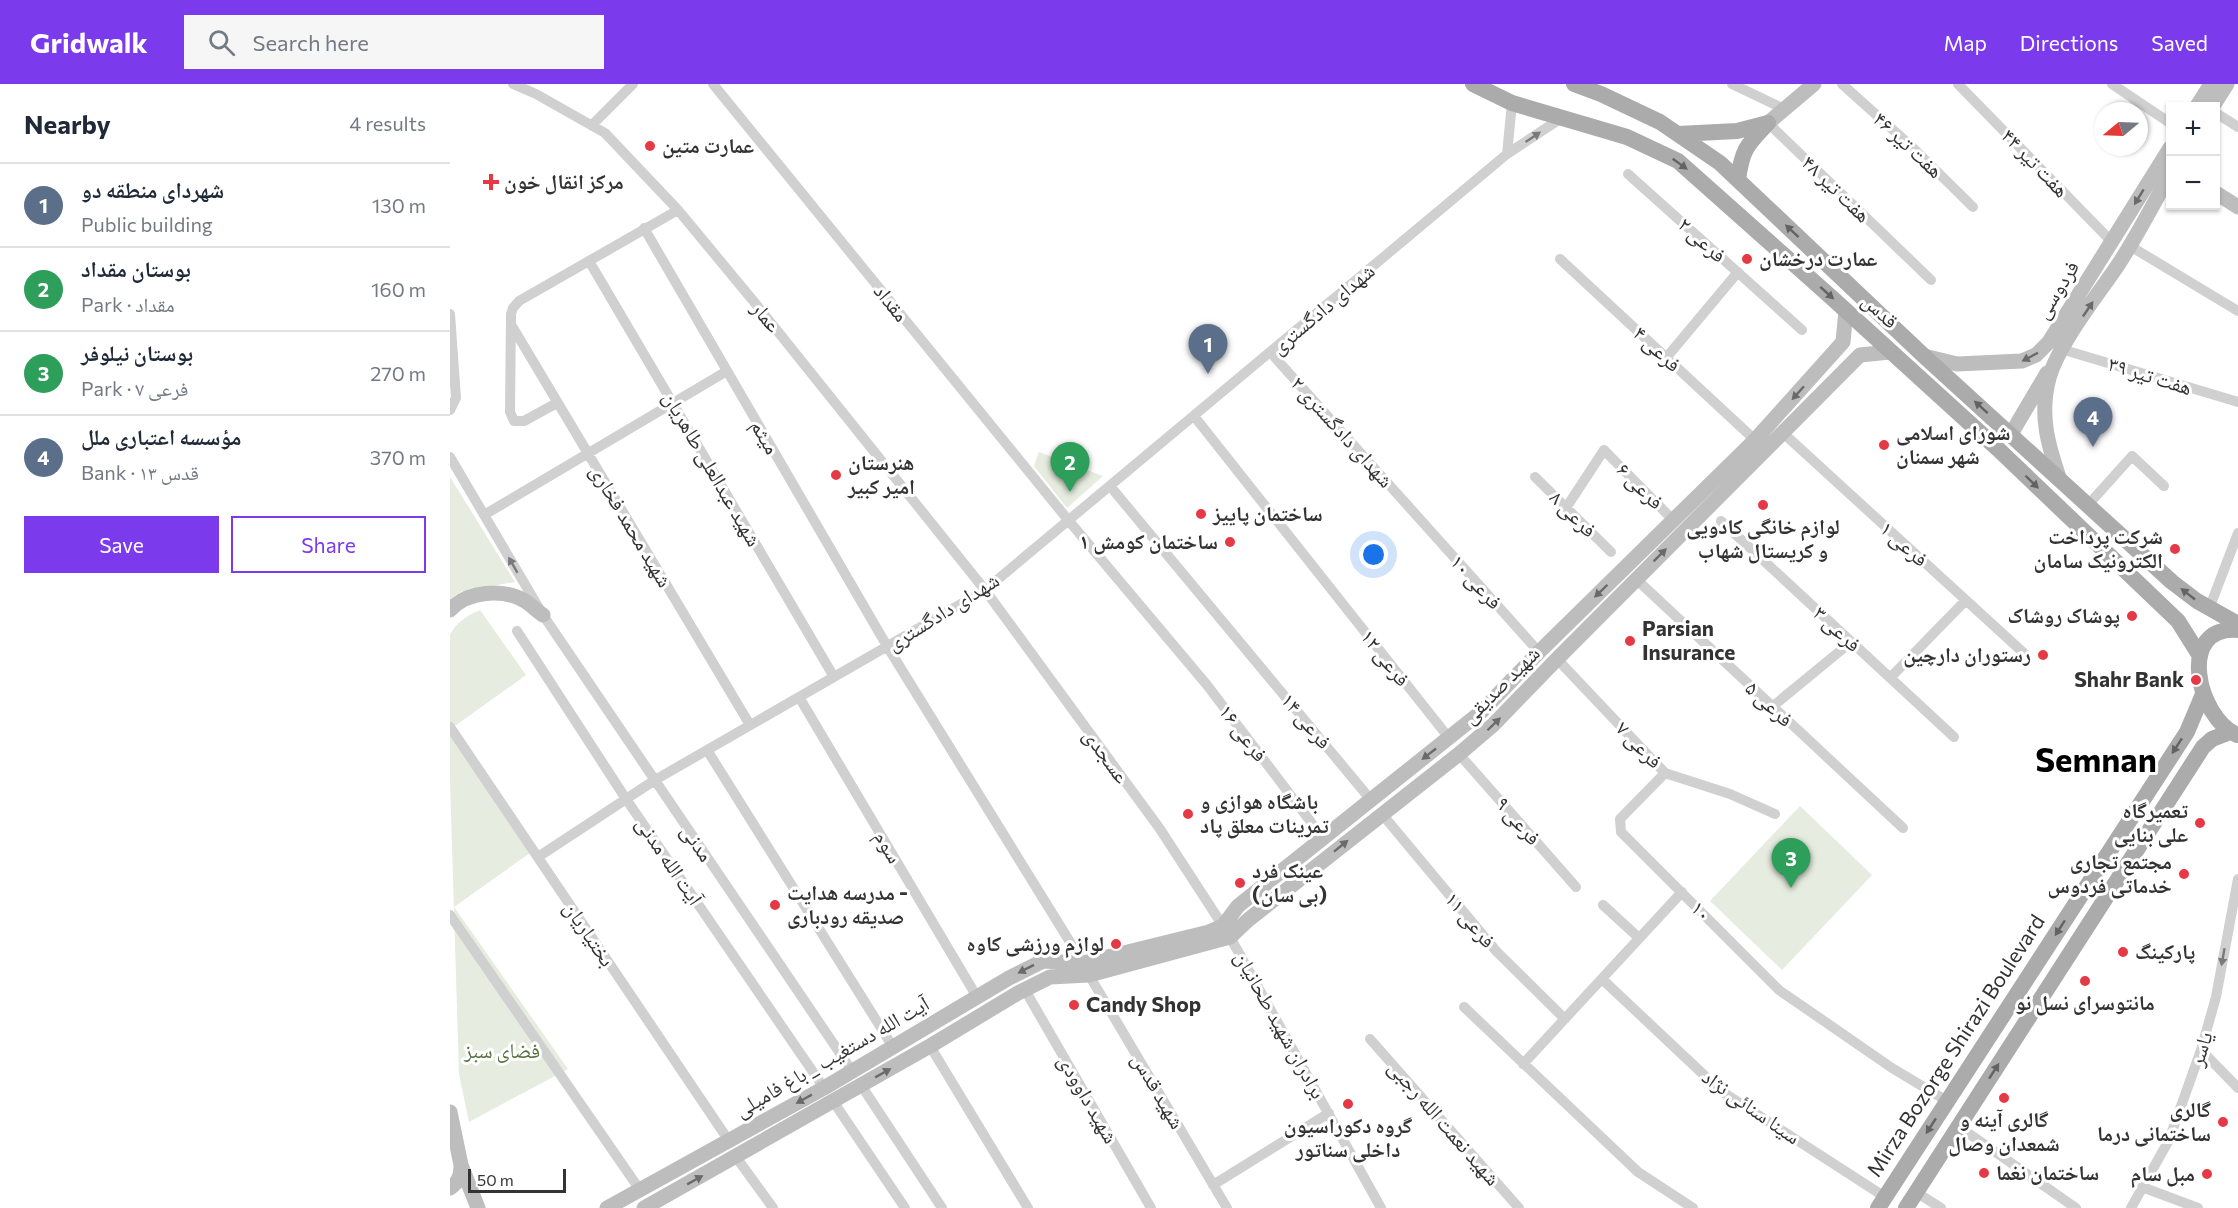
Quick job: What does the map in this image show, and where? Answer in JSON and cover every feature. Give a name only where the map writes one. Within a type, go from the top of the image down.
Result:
[{"type":"main road","name":"قدس","points":[[1473,84],[1509,101],[1560,119],[1640,142],[1678,161],[1998,449],[2178,621],[2200,656]]},
{"type":"main road","points":[[1492,84],[1509,101]]},
{"type":"main road","name":"قدس","points":[[1574,84],[1603,89],[1678,134],[1720,163],[1924,356],[2172,582],[2209,609],[2238,624]]},
{"type":"main road","points":[[1640,142],[1651,136],[1652,118]]},
{"type":"main road","points":[[1678,134],[1737,131],[1767,123]]},
{"type":"main road","points":[[1738,180],[1741,159],[1746,146],[1767,123]]},
{"type":"main road","points":[[1998,449],[2011,434]]},
{"type":"main road","points":[[2234,734],[2209,709],[2200,677],[2200,656],[2210,638],[2229,629],[2238,630]]},
{"type":"main road","name":"Mirza Bozorge Shirazi Boulevard","points":[[1882,1202],[2187,732],[2203,694]]},
{"type":"main road","points":[[1906,1208],[2203,747],[2212,739],[2234,734]]},
{"type":"main road","points":[[2123,830],[2141,843]]},
{"type":"street","name":"عمار","points":[[513,84],[536,94],[605,133],[678,210],[763,312],[984,591]]},
{"type":"street","points":[[592,125],[633,84]]},
{"type":"street","name":"مقداد","points":[[714,84],[1069,521],[1207,685]]},
{"type":"street","points":[[1732,84],[1784,109]]},
{"type":"street","points":[[1767,123],[1814,84]]},
{"type":"street","name":"هفت تیر ۴۶","points":[[1842,84],[1911,146],[1972,207]]},
{"type":"street","name":"هفت تیر ۴۴","points":[[1958,84],[2112,242]]},
{"type":"street","points":[[2112,84],[2166,120]]},
{"type":"street","points":[[2200,102],[2211,84]]},
{"type":"street","points":[[2216,102],[2227,84]]},
{"type":"street","points":[[1507,154],[1509,101]]},
{"type":"street","points":[[2220,116],[2238,127]]},
{"type":"street","name":"شهدای دادگستری","points":[[538,857],[655,780],[984,591],[1507,154],[1560,119]]},
{"type":"street","name":"هفت تیر ۴۸","points":[[1767,123],[1931,280]]},
{"type":"street","name":"فردوسی","points":[[1924,356],[1957,364],[2022,361],[2036,355],[2049,342],[2166,161]]},
{"type":"street","name":"فرعی ۲","points":[[1628,174],[1802,330]]},
{"type":"street","name":"فردوسی","points":[[2011,434],[2061,350],[2130,246],[2166,181]]},
{"type":"street","points":[[2220,196],[2238,207]]},
{"type":"street","points":[[557,403],[524,421],[514,421],[510,412],[511,314],[519,301],[678,210]]},
{"type":"street","name":"میثم","points":[[644,228],[887,646],[1086,969]]},
{"type":"street","points":[[2130,246],[2238,311]]},
{"type":"street","name":"فرعی ۴","points":[[1560,259],[1755,440]]},
{"type":"street","name":"شهید عبدالعلی طاهریان","points":[[589,261],[834,677]]},
{"type":"street","points":[[1666,358],[1738,272]]},
{"type":"street","name":"شهید صدیقی","points":[[1227,932],[1238,906],[1481,712],[1755,440],[1843,342],[1846,310]]},
{"type":"street","points":[[450,314],[456,398],[450,410]]},
{"type":"street","name":"شهید محمد فخاری","points":[[512,326],[750,725]]},
{"type":"street","name":"فردوسی","points":[[2060,480],[2047,442],[2045,410],[2049,378],[2061,350]]},
{"type":"street","name":"هفت تیر ۳۹","points":[[2061,350],[2238,402]]},
{"type":"street","name":"شهید صدیقی","points":[[1086,969],[1227,932],[1248,920],[1493,725],[1860,355],[1890,351]]},
{"type":"street","name":"شهدای دادگستری ۲","points":[[1271,353],[1413,512]]},
{"type":"street","points":[[484,515],[727,371]]},
{"type":"street","points":[[1814,375],[1828,387]]},
{"type":"street","name":"فرعی ۱۲","points":[[1194,416],[1449,738]]},
{"type":"street","name":"فرعی ۱","points":[[1782,432],[2027,656]]},
{"type":"street","name":"فرعی ۶","points":[[1566,508],[1604,450],[1674,520]]},
{"type":"street","points":[[2088,505],[2132,456],[2164,486]]},
{"type":"street","name":"مدنی","points":[[450,457],[543,615],[852,1071]]},
{"type":"street","name":"فرعی ۸","points":[[1535,477],[1611,552]]},
{"type":"street","name":"فرعی ۱۴","points":[[1110,486],[1371,800]]},
{"type":"street","name":"فرعی ۱۰","points":[[1413,512],[1539,652]]},
{"type":"street","name":"فرعی ۳","points":[[1721,521],[1954,737]]},
{"type":"street","points":[[2209,609],[2238,533]]},
{"type":"street","name":"فرعی ۵","points":[[1636,579],[1903,828]]},
{"type":"street","name":"عسجدی","points":[[984,591],[1160,829],[1227,932]]},
{"type":"street","points":[[450,610],[476,595],[500,593],[524,600],[543,615]]},
{"type":"street","points":[[1890,678],[1966,600]]},
{"type":"street","name":"آیت الله مدنی","points":[[517,631],[626,799],[824,1088]]},
{"type":"street","points":[[1772,707],[1851,642]]},
{"type":"street","name":"فرعی ۷","points":[[1557,659],[1665,773],[1730,794],[1775,814]]},
{"type":"street","name":"فرعی ۱۶","points":[[1207,685],[1323,838]]},
{"type":"street","name":"سوم","points":[[799,697],[977,997]]},
{"type":"street","name":"بختیاریان","points":[[450,727],[729,1141]]},
{"type":"street","points":[[707,750],[893,1047]]},
{"type":"street","name":"فرعی ۹","points":[[1459,754],[1576,887]]},
{"type":"street","name":"۱۰","points":[[1665,773],[1620,819],[1619,826],[1622,832],[1779,990],[1892,1068],[1947,1101]]},
{"type":"street","points":[[1371,800],[1382,814]]},
{"type":"street","name":"فرعی ۱۱","points":[[1382,814],[1497,952],[1565,1019]]},
{"type":"street","name":"یاسر","points":[[2131,1208],[2169,1140],[2201,1050],[2216,997],[2238,881]]},
{"type":"street","points":[[1523,1064],[1682,892]]},
{"type":"street","points":[[1603,905],[1639,938]]},
{"type":"street","points":[[450,915],[640,1190]]},
{"type":"street","name":"برادران شهید طحانیان","points":[[1227,932],[1381,1208]]},
{"type":"street","name":"آیت الله دستغیب _ باغ فامیلی","points":[[608,1208],[824,1088],[977,997],[1043,961],[1086,969]]},
{"type":"street","name":"آیت الله دستغیب _ باغ فامیلی","points":[[644,1208],[1024,990],[1050,977],[1086,969]]},
{"type":"street","name":"شهید قدس","points":[[1086,969],[1227,1208]]},
{"type":"street","name":"سینا سنائی نژاد","points":[[1602,979],[1721,1091],[1882,1202]]},
{"type":"street","name":"شهید داوودی","points":[[1024,990],[1151,1208]]},
{"type":"street","points":[[1464,1007],[1638,1172],[1693,1208]]},
{"type":"street","name":"شهید نعمت الله رجبی","points":[[1370,1039],[1519,1208]]},
{"type":"street","points":[[930,1046],[1028,1208]]},
{"type":"street","points":[[2201,1050],[2238,1088]]},
{"type":"street","points":[[861,1085],[942,1208]]},
{"type":"street","points":[[833,1101],[905,1208]]},
{"type":"street","points":[[450,1112],[461,1165],[478,1208]]},
{"type":"street","name":"برادران شهید طحانیان","points":[[1213,1185],[1329,1113]]},
{"type":"street","points":[[1958,1126],[2076,1208]]},
{"type":"street","points":[[736,1156],[772,1208]]},
{"type":"street","points":[[450,1188],[458,1181],[461,1165]]},
{"type":"street","points":[[2142,1187],[2198,1208]]},
{"type":"street","points":[[1916,1192],[1941,1208]]},
{"type":"green space","points":[[1039,452],[1103,476],[1067,508],[1034,466]]},
{"type":"green space","points":[[450,477],[515,582],[462,591],[450,599]]},
{"type":"green space","name":"فضای سبز","points":[[480,610],[526,675],[452,728],[537,848],[454,907],[568,1069],[469,1122],[459,1074],[450,780],[450,635],[462,620]]},
{"type":"green space","points":[[1800,806],[1872,875],[1782,970],[1710,901]]},
{"type":"place","name":"عمارت متین","points":[[650,146]]},
{"type":"place","name":"مرکز انقال خون","points":[[491,182]]},
{"type":"place","name":"عمارت درخشان","points":[[1747,259]]},
{"type":"place","name":"شهردای منطقه دو","points":[[1208,374]]},
{"type":"place","name":"شورای اسلامی شهر سمنان","points":[[1884,445]]},
{"type":"place","name":"مؤسسه اعتباری ملل","points":[[2093,447]]},
{"type":"place","name":"هنرستان امیر کبیر","points":[[836,475]]},
{"type":"place","name":"بوستان مقداد","points":[[1070,492]]},
{"type":"place","name":"لوازم خانگی کادویی و کریستال شهاب","points":[[1763,505]]},
{"type":"place","name":"ساختمان پاییز","points":[[1201,514]]},
{"type":"place","name":"ساختمان کومش ۱","points":[[1230,542]]},
{"type":"place","name":"شرکت پرداخت الکترونیک سامان","points":[[2175,549]]},
{"type":"place","name":"پوشاک روشاک","points":[[2132,616]]},
{"type":"place","name":"Parsian Insurance","points":[[1630,641]]},
{"type":"place","name":"رستوران دارچین","points":[[2043,655]]},
{"type":"place","name":"Shahr Bank","points":[[2196,680]]},
{"type":"place","name":"باشگاه هوازی و تمرینات معلق پاد","points":[[1188,814]]},
{"type":"place","name":"تعمیرگاه علی بنایی","points":[[2200,823]]},
{"type":"place","name":"مجتمع تجاری خدماتی فردوس","points":[[2184,874]]},
{"type":"place","name":"عینک فرد (بی سان)","points":[[1240,883]]},
{"type":"place","name":"بوستان نیلوفر","points":[[1791,888]]},
{"type":"place","name":"مدرسه هدایت - صدیقه رودباری","points":[[775,905]]},
{"type":"place","name":"لوازم ورزشی کاوه","points":[[1116,944]]},
{"type":"place","name":"پارکینگ","points":[[2123,952]]},
{"type":"place","name":"مانتوسرای نسل نو","points":[[2085,981]]},
{"type":"place","name":"Candy Shop","points":[[1074,1005]]},
{"type":"place","name":"گالری آینه و شمعدان وصال","points":[[2004,1098]]},
{"type":"place","name":"گروه دکوراسیون داخلی سناتور","points":[[1348,1104]]},
{"type":"place","name":"گالری ساختمانی درما","points":[[2223,1122]]},
{"type":"place","name":"ساختمان نغما","points":[[1984,1173]]},
{"type":"place","name":"مبل سام","points":[[2207,1174]]},
{"type":"district","name":"Semnan","points":[[2096,760]]}]
